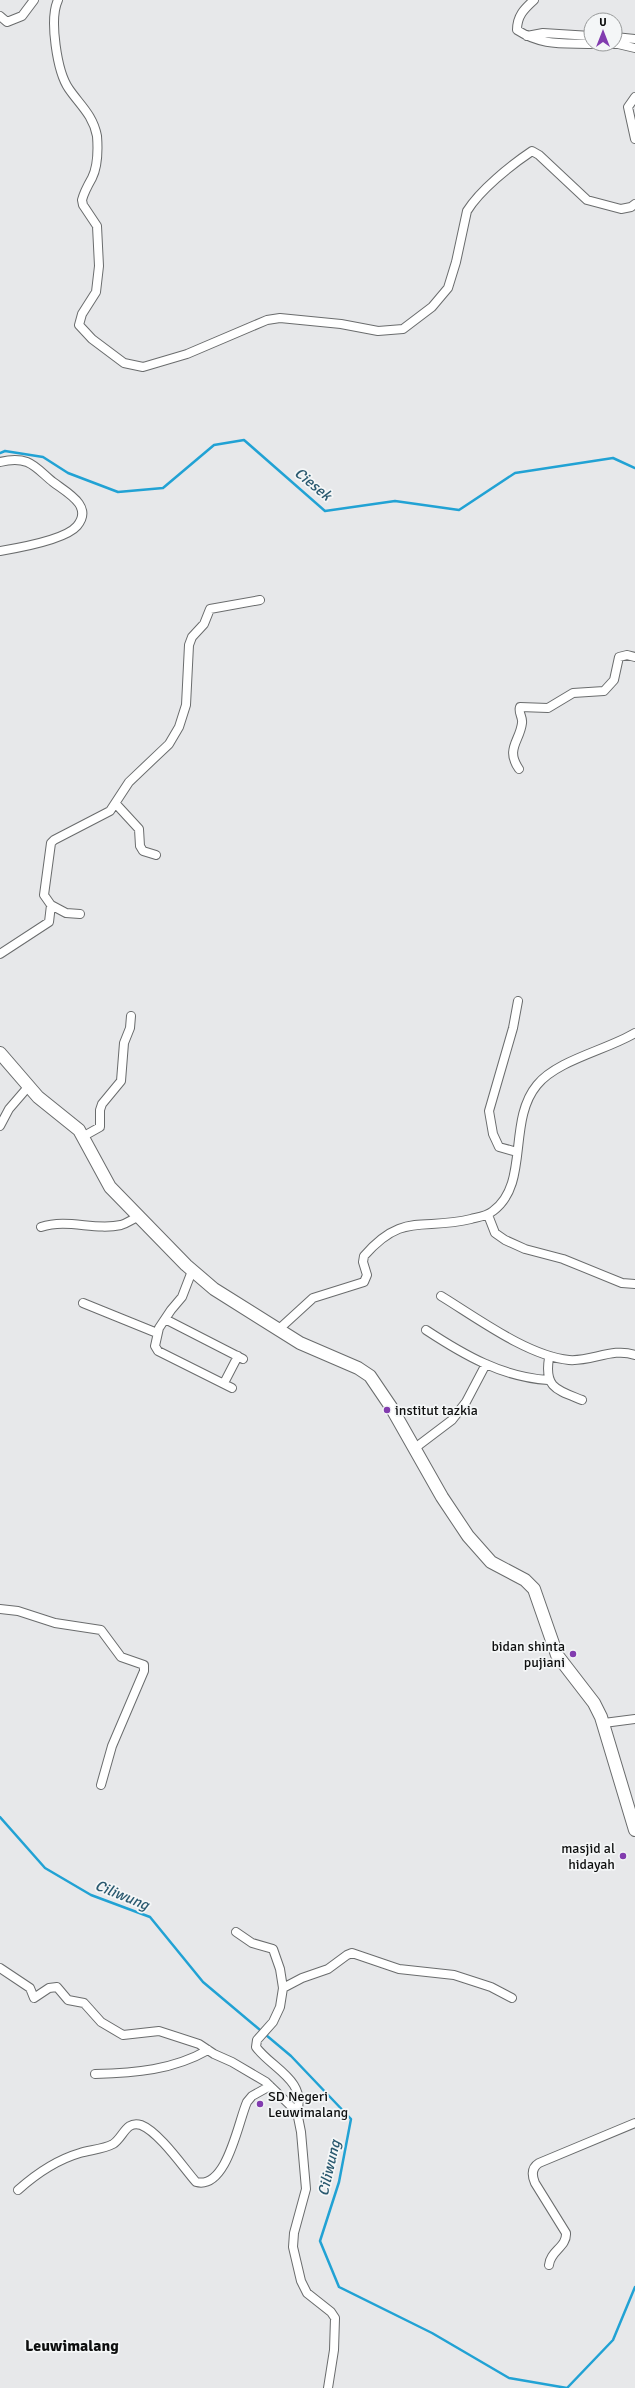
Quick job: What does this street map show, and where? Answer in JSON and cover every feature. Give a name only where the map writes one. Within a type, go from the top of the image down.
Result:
[{"type":"street","points":[[0,16],[7,22],[19,18],[34,0]]},
{"type":"street","points":[[58,0],[54,10],[54,23],[58,62],[62,77],[92,119],[97,136],[95,170],[82,200],[83,205],[97,226],[99,266],[96,292],[82,314],[79,325],[92,339],[124,363],[145,367],[187,354],[260,322],[275,318],[340,324],[378,332],[404,329],[432,307],[448,288],[456,262],[467,211],[471,204],[490,185],[532,151],[539,155],[587,200],[621,209],[631,207],[635,204]]},
{"type":"street","points":[[534,0],[523,10],[517,21],[517,30],[527,36],[547,43],[583,44]]},
{"type":"street","points":[[527,36],[543,33],[583,36]]},
{"type":"street","points":[[623,38],[635,39]]},
{"type":"street","points":[[625,46],[635,48]]},
{"type":"street","points":[[625,46],[635,53]]},
{"type":"street","points":[[635,97],[628,107],[635,139]]},
{"type":"street","points":[[0,462],[18,460],[31,464],[77,499],[82,512],[77,526],[67,532],[40,542],[0,552]]},
{"type":"street","points":[[80,914],[66,913],[51,905],[44,895],[51,844],[61,836],[94,821],[116,804],[129,782],[169,744],[179,727],[187,698],[189,646],[191,639],[204,624],[210,609],[260,600]]},
{"type":"street","points":[[519,769],[515,764],[513,752],[522,722],[520,707],[548,708],[573,693],[602,692],[613,682],[619,658],[627,655],[635,657]]},
{"type":"street","points":[[116,804],[139,830],[140,846],[143,851],[156,854]]},
{"type":"street","points":[[0,954],[48,923],[51,905]]},
{"type":"street","points":[[517,1152],[499,1147],[489,1116],[518,1001]]},
{"type":"street","points":[[84,1136],[100,1127],[102,1104],[121,1081],[124,1043],[130,1028],[131,1016]]},
{"type":"street","points":[[278,1330],[313,1298],[364,1282],[367,1275],[363,1262],[364,1256],[395,1229],[414,1224],[453,1223],[488,1215],[501,1204],[509,1192],[514,1172],[523,1112],[531,1094],[542,1080],[583,1056],[635,1033]]},
{"type":"street","points":[[0,1053],[28,1088],[84,1136],[107,1184],[192,1271],[214,1289],[278,1330],[316,1351],[365,1371],[391,1407],[442,1498],[477,1547],[495,1564],[525,1580],[534,1589],[558,1655],[594,1703],[604,1723],[635,1830]]},
{"type":"street","points":[[0,1126],[9,1108],[28,1088]]},
{"type":"street","points":[[488,1215],[495,1233],[505,1240],[525,1249],[575,1263],[622,1283],[635,1284]]},
{"type":"street","points":[[41,1228],[69,1223],[112,1226],[128,1223],[138,1217]]},
{"type":"street","points":[[192,1271],[182,1298],[165,1319],[157,1333],[155,1346],[158,1351],[232,1388]]},
{"type":"street","points":[[440,1296],[532,1350],[549,1358],[581,1360],[621,1352],[635,1355]]},
{"type":"street","points":[[83,1303],[157,1333]]},
{"type":"street","points":[[165,1319],[240,1357],[224,1384]]},
{"type":"street","points":[[426,1330],[486,1364],[518,1376],[548,1380],[556,1388],[582,1400]]},
{"type":"street","points":[[548,1380],[549,1358]]},
{"type":"street","points":[[415,1448],[452,1420],[466,1402],[486,1364]]},
{"type":"street","points":[[0,1608],[18,1611],[55,1623],[101,1630],[121,1658],[144,1665],[144,1671],[112,1746],[101,1785]]},
{"type":"street","points":[[604,1723],[635,1719]]},
{"type":"street","points":[[236,1932],[252,1943],[273,1949],[280,1969],[283,1988],[280,2007],[273,2022],[256,2040],[256,2048],[293,2083],[300,2101],[297,2112],[302,2132],[306,2189],[294,2233],[293,2247],[301,2281],[305,2290],[335,2318],[334,2350],[328,2388]]},
{"type":"street","points":[[283,1988],[302,1978],[328,1969],[352,1953],[399,1969],[454,1975],[491,1987],[512,1998]]},
{"type":"street","points":[[0,1968],[30,1988],[34,1998],[49,1988],[57,1987],[68,2000],[84,2003],[101,2022],[123,2034],[159,2031],[198,2044],[239,2065],[270,2086],[297,2112]]},
{"type":"street","points":[[95,2074],[152,2070],[189,2060],[208,2050]]},
{"type":"street","points":[[18,2190],[55,2162],[78,2153],[113,2144],[127,2127],[136,2124],[146,2128],[156,2136],[196,2182],[205,2183],[217,2174],[228,2157],[247,2102],[252,2096],[270,2086]]},
{"type":"street","points":[[549,2266],[550,2257],[566,2241],[566,2232],[535,2183],[532,2176],[534,2167],[538,2163],[635,2123]]},
{"type":"waterway","name":"Ciesek","points":[[0,453],[5,451],[43,457],[68,473],[118,492],[163,488],[214,445],[244,440],[325,511],[395,501],[459,510],[515,473],[613,458],[635,468]]},
{"type":"waterway","name":"Ciliwung","points":[[0,1817],[45,1868],[91,1895],[150,1917],[203,1982],[291,2056],[351,2119],[339,2182],[320,2241],[339,2287],[432,2333],[509,2378],[567,2388],[613,2340],[635,2287]]},
{"type":"place","name":"institut tazkia","points":[[387,1410]]},
{"type":"place","name":"bidan shinta pujiani","points":[[573,1654]]},
{"type":"place","name":"masjid al hidayah","points":[[623,1856]]},
{"type":"place","name":"SD Negeri Leuwimalang","points":[[260,2104]]},
{"type":"district","name":"Leuwimalang","points":[[72,2346]]}]
